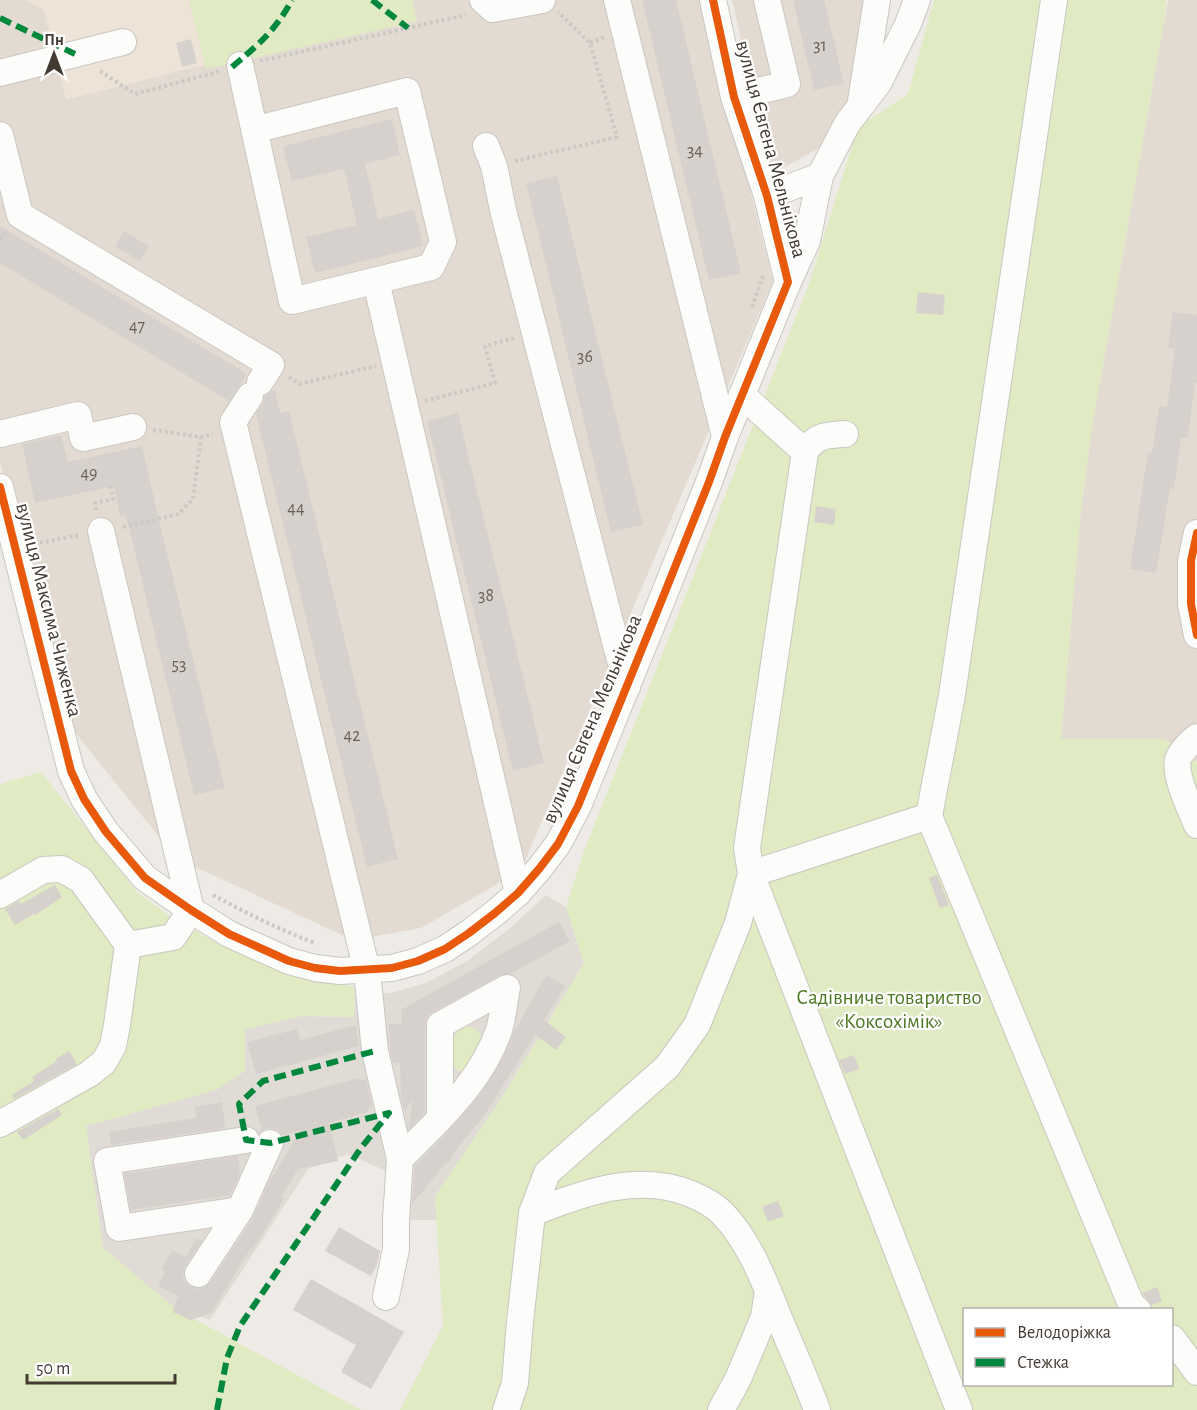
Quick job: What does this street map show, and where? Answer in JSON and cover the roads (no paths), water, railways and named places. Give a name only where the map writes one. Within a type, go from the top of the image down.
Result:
[{"type":"street","points":[[617,0],[725,437]]},
{"type":"street","name":"вулиця Євгена Мельнікова","points":[[63,743],[71,771],[84,799],[106,832],[145,879],[229,934],[290,961],[315,968],[340,971],[392,968],[445,950],[478,927],[518,893],[539,869],[553,850],[578,806],[788,282],[767,196],[734,97],[713,0]]},
{"type":"street","points":[[734,97],[787,84],[767,0]]},
{"type":"street","points":[[860,107],[877,0]]},
{"type":"street","points":[[788,282],[807,241],[820,176],[847,124],[879,82],[908,24],[917,0]]},
{"type":"street","points":[[1054,0],[952,695],[929,816],[1131,1304],[1136,1308]]},
{"type":"street","points":[[488,4],[547,4]]},
{"type":"street","points":[[0,73],[123,42]]},
{"type":"street","points":[[240,65],[254,130],[292,301],[430,267],[443,242],[407,92],[254,130]]},
{"type":"street","points":[[0,135],[20,215],[260,381],[233,422],[367,970],[375,1051],[400,1159],[396,1249],[386,1298]]},
{"type":"street","points":[[490,156],[627,687]]},
{"type":"street","points":[[767,196],[820,176]]},
{"type":"street","points":[[376,281],[518,893]]},
{"type":"street","points":[[707,364],[715,373],[724,378],[734,379],[745,376],[753,369]]},
{"type":"street","points":[[742,395],[805,452]]},
{"type":"street","points":[[0,434],[78,415],[83,438],[133,427]]},
{"type":"street","points":[[845,434],[819,438],[810,443],[805,452],[747,848],[751,874],[959,1410]]},
{"type":"street","name":"вулиця Максима Чиженка","points":[[0,487],[63,743]]},
{"type":"street","points":[[101,531],[191,910],[173,937],[128,945]]},
{"type":"street","points":[[1197,533],[1191,561],[1191,604],[1197,635]]},
{"type":"street","points":[[606,605],[620,619],[630,620],[651,615],[659,607]]},
{"type":"street","points":[[1197,737],[1178,758],[1179,779],[1197,825]]},
{"type":"street","points":[[751,874],[929,816]]},
{"type":"street","points":[[505,839],[516,852],[532,858],[553,850]]},
{"type":"street","points":[[0,895],[43,870],[62,869],[81,880],[128,945],[117,1025],[112,1046],[104,1062],[88,1074],[0,1124]]},
{"type":"street","points":[[506,1410],[515,1383],[532,1213],[547,1173],[667,1067],[697,1025],[738,923],[751,874]]},
{"type":"street","points":[[400,1159],[440,1119],[480,1072],[499,1029],[507,988],[440,1025],[440,1119]]},
{"type":"street","points":[[198,1274],[240,1210],[258,1142],[107,1161],[119,1228],[240,1210]]},
{"type":"street","points":[[532,1213],[572,1197],[616,1187],[637,1185],[678,1188],[709,1202],[723,1214],[747,1249],[768,1291],[817,1410]]},
{"type":"street","points":[[722,1410],[738,1379],[764,1317],[768,1291]]},
{"type":"street","points":[[1173,1339],[1197,1372]]},
{"type":"park label","name":"Садівниче товариство «Коксохімік»","points":[[889,1009]]}]
